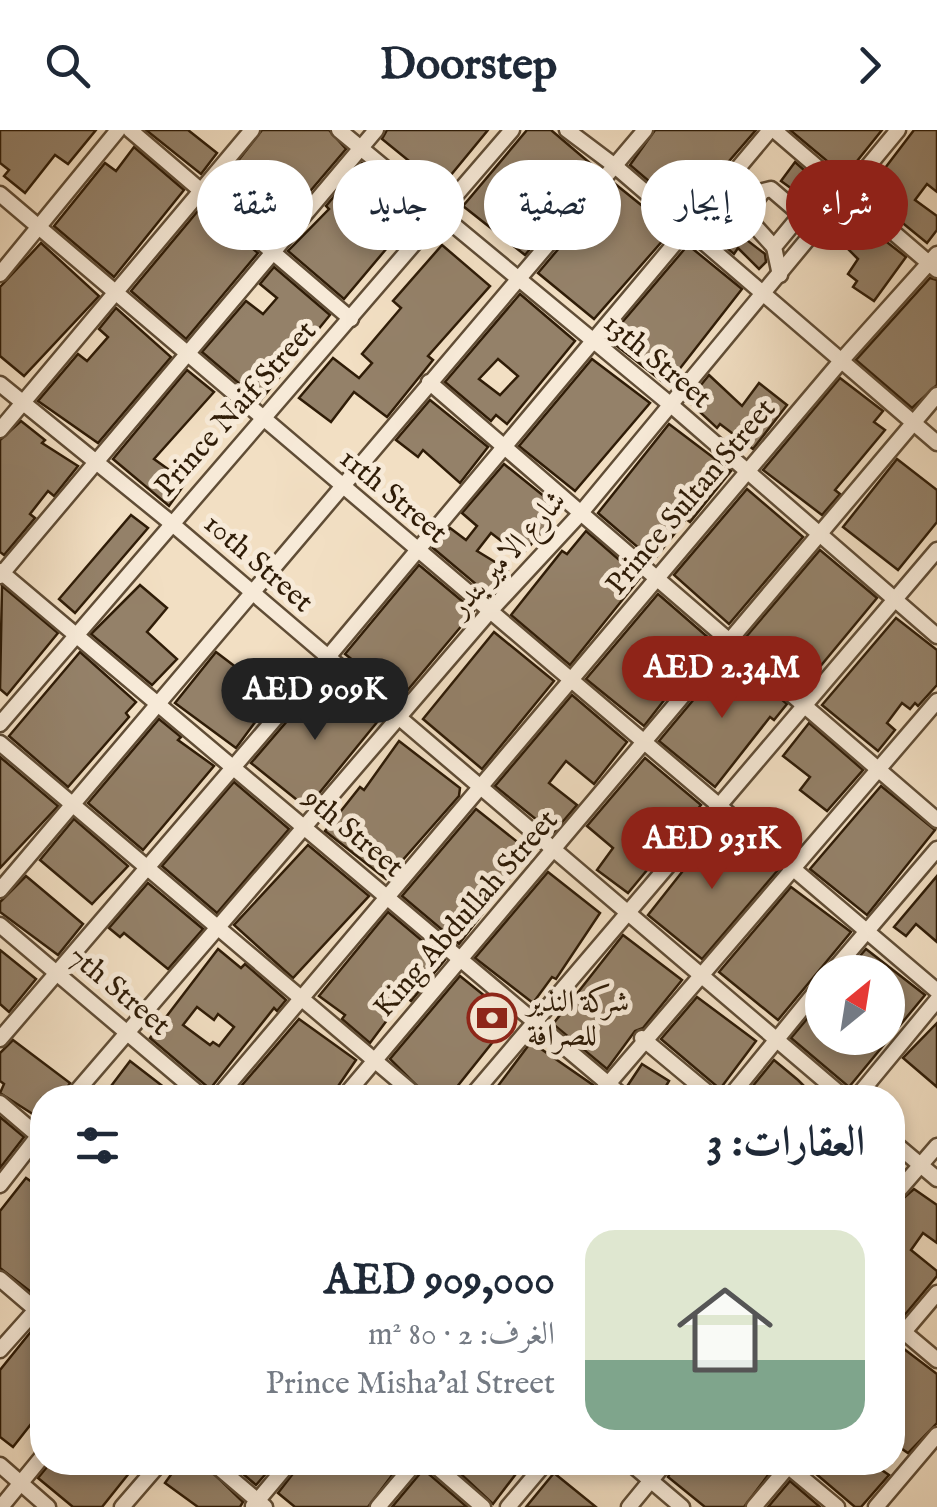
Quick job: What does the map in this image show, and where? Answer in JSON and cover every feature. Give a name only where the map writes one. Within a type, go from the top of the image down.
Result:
[{"type":"street","points":[[0,274],[118,130]]},
{"type":"street","points":[[130,130],[197,187]]},
{"type":"street","points":[[225,160],[252,130]]},
{"type":"street","name":"13th Street","points":[[340,130],[376,160]]},
{"type":"street","points":[[1,573],[376,130]]},
{"type":"street","name":"Prince Naif Street","points":[[464,188],[512,130]]},
{"type":"street","points":[[567,130],[606,160]]},
{"type":"street","points":[[619,160],[644,130]]},
{"type":"street","points":[[746,160],[772,130],[810,160]]},
{"type":"street","name":"شارع الامير بندر","points":[[874,160],[898,130]]},
{"type":"street","points":[[621,172],[641,190]]},
{"type":"street","points":[[780,275],[774,247],[745,215],[763,190],[771,189],[786,202]]},
{"type":"street","points":[[0,430],[116,296],[197,192]]},
{"type":"street","name":"11th Street","points":[[0,194],[186,357],[647,741],[937,991]]},
{"type":"street","name":"13th Street","points":[[464,232],[937,636]]},
{"type":"street","points":[[774,247],[786,232]]},
{"type":"street","points":[[908,241],[934,263]]},
{"type":"street","points":[[270,250],[352,318]]},
{"type":"street","name":"Prince Naif Street","points":[[0,724],[170,522],[412,250]]},
{"type":"street","points":[[0,890],[542,250]]},
{"type":"street","points":[[0,1039],[328,658],[415,549],[670,250]]},
{"type":"street","points":[[712,250],[937,443]]},
{"type":"street","name":"شارع الامير بندر","points":[[82,1085],[491,610],[580,514],[800,250]]},
{"type":"street","name":"Prince Sultan Street","points":[[228,1085],[841,361],[934,263]]},
{"type":"street","points":[[430,382],[937,820]]},
{"type":"street","name":"10th Street","points":[[0,384],[170,522],[830,1085]]},
{"type":"street","name":"King Abdullah Street","points":[[353,1085],[937,395]]},
{"type":"street","points":[[481,1085],[626,909],[937,550]]},
{"type":"street","name":"9th Street","points":[[1,573],[610,1085]]},
{"type":"street","points":[[608,1083],[642,1038],[937,700]]},
{"type":"street","points":[[0,743],[406,1085]]},
{"type":"street","points":[[846,955],[937,849]]},
{"type":"street","name":"7th Street","points":[[0,924],[188,1085]]},
{"type":"street","points":[[867,1085],[937,1000]]},
{"type":"street","points":[[740,1085],[805,1005]]},
{"type":"street","points":[[642,1038],[698,1085]]},
{"type":"street","points":[[0,1103],[30,1127]]},
{"type":"street","points":[[905,1183],[937,1146]]},
{"type":"street","points":[[0,1185],[30,1149]]},
{"type":"street","points":[[905,1153],[937,1179]]},
{"type":"street","points":[[0,1279],[30,1302]]},
{"type":"street","points":[[905,1321],[937,1293]]},
{"type":"street","points":[[0,1350],[30,1320]]},
{"type":"street","points":[[905,1333],[937,1360]]},
{"type":"street","points":[[883,1504],[937,1436]]},
{"type":"street","points":[[0,1464],[48,1507]]},
{"type":"street","points":[[0,1507],[30,1473]]},
{"type":"street","points":[[122,1507],[150,1475]]},
{"type":"street","points":[[226,1475],[258,1505],[280,1475]]},
{"type":"street","points":[[378,1507],[405,1475]]},
{"type":"street","points":[[446,1475],[484,1507]]},
{"type":"street","points":[[508,1507],[535,1475]]},
{"type":"street","points":[[644,1475],[682,1507]]},
{"type":"street","points":[[628,1507],[656,1475]]},
{"type":"street","points":[[754,1507],[781,1475]]},
{"type":"street","points":[[802,1475],[837,1507]]},
{"type":"building","points":[[0,130],[96,130],[68,164],[55,155],[25,193],[4,176],[9,170],[0,163]]},
{"type":"building","points":[[146,130],[188,130],[217,153],[212,160],[197,160],[197,171]]},
{"type":"building","points":[[262,130],[329,130],[346,149],[313,188],[313,160],[239,160]]},
{"type":"building","points":[[387,130],[488,130],[463,160],[408,160],[382,139]]},
{"type":"building","points":[[527,130],[551,130],[586,160],[502,160]]},
{"type":"building","points":[[655,130],[756,130],[730,160],[641,160],[641,174],[630,165]]},
{"type":"building","points":[[790,130],[882,130],[858,160],[826,160]]},
{"type":"building","points":[[914,130],[937,130],[937,192],[927,184],[915,200],[937,216],[937,230],[927,243],[908,227],[908,160],[891,160]]},
{"type":"building","points":[[134,147],[184,190],[114,277],[54,226],[105,163],[116,171]]},
{"type":"building","points":[[484,181],[484,223],[464,205]]},
{"type":"building","points":[[621,189],[641,205],[641,250],[654,250],[594,319],[538,273],[557,250],[621,250]]},
{"type":"building","points":[[333,198],[333,250],[385,250],[344,299],[288,251],[313,250],[313,225],[329,209],[326,206]]},
{"type":"building","points":[[197,212],[197,250],[258,253],[186,339],[131,291]]},
{"type":"building","points":[[41,243],[99,296],[24,376],[0,356],[0,287]]},
{"type":"building","points":[[438,250],[448,250],[490,286],[428,356],[433,360],[387,417],[354,392],[331,422],[299,398],[333,358],[359,378],[372,363],[362,354],[401,308],[393,301]]},
{"type":"building","points":[[684,250],[694,250],[742,289],[667,385],[608,339]]},
{"type":"building","points":[[740,250],[760,250],[765,254],[766,262],[759,269]]},
{"type":"building","points":[[849,250],[897,250],[906,257],[874,301],[853,287],[857,281],[848,274],[858,259]]},
{"type":"building","points":[[274,267],[330,315],[260,401],[202,352],[246,301],[263,314],[277,298],[260,284]]},
{"type":"building","points":[[930,278],[937,280],[937,385],[912,408],[856,360]]},
{"type":"building","points":[[520,294],[575,341],[507,424],[496,415],[491,421],[445,382]],"holes":[[[498,359],[518,376],[500,395],[479,379]]]},
{"type":"building","points":[[116,308],[171,357],[98,443],[38,401],[78,354],[87,361],[108,337],[99,329]]},
{"type":"building","points":[[592,359],[650,403],[575,491],[519,446]]},
{"type":"building","points":[[187,370],[214,392],[154,459],[186,482],[169,506],[113,459]]},
{"type":"building","points":[[709,375],[742,406],[759,383],[787,405],[753,449],[720,424],[717,428],[688,401]]},
{"type":"building","points":[[840,378],[883,411],[874,422],[885,430],[835,490],[840,494],[822,515],[763,470]]},
{"type":"building","points":[[430,400],[488,447],[460,483],[423,450],[418,457],[396,440]]},
{"type":"building","points":[[21,421],[45,440],[42,443],[78,466],[54,496],[48,491],[30,514],[35,518],[4,555],[0,552],[0,440]]},
{"type":"building","points":[[669,424],[731,471],[657,556],[651,552],[648,556],[598,513]]},
{"type":"building","points":[[897,459],[937,490],[937,522],[898,570],[843,527]]},
{"type":"building","points":[[504,464],[561,510],[521,556],[491,533],[477,551],[508,570],[490,596],[433,548],[450,528],[466,540],[477,526],[462,513]]},
{"type":"building","points":[[747,489],[803,537],[729,624],[674,575]]},
{"type":"building","points":[[131,515],[148,528],[75,613],[59,599]]},
{"type":"building","points":[[586,531],[640,578],[570,665],[511,615],[562,551],[567,554]]},
{"type":"building","points":[[820,550],[877,598],[804,686],[746,637]]},
{"type":"building","points":[[419,565],[474,611],[401,698],[345,654]]},
{"type":"building","points":[[140,585],[167,608],[147,632],[177,659],[152,685],[91,634]]},
{"type":"building","points":[[2,586],[58,633],[7,695],[0,689]]},
{"type":"building","points":[[658,594],[711,640],[644,726],[586,679]]},
{"type":"building","points":[[896,618],[937,650],[937,685],[918,706],[915,703],[910,709],[902,703],[887,723],[895,730],[878,751],[822,705]]},
{"type":"building","points":[[494,632],[554,681],[482,769],[423,719]]},
{"type":"building","points":[[80,652],[136,702],[126,713],[129,717],[68,787],[9,736]]},
{"type":"building","points":[[216,652],[241,671],[233,681],[267,706],[236,748],[175,703]]},
{"type":"building","points":[[730,656],[787,704],[774,720],[770,717],[715,787],[659,741]]},
{"type":"building","points":[[325,677],[378,721],[307,808],[251,763]]},
{"type":"building","points":[[572,695],[627,742],[594,784],[566,761],[549,783],[577,805],[553,833],[495,786]]},
{"type":"building","points":[[159,719],[181,737],[178,740],[214,766],[143,850],[88,803]]},
{"type":"building","points":[[809,723],[863,770],[827,811],[800,790],[810,777],[783,756]]},
{"type":"building","points":[[399,741],[460,788],[459,796],[386,879],[325,831],[360,787],[364,790]]},
{"type":"building","points":[[0,757],[58,806],[0,868]]},
{"type":"building","points":[[645,758],[701,805],[628,893],[597,870],[613,848],[587,826]]},
{"type":"building","points":[[234,782],[289,829],[217,913],[162,866]]},
{"type":"building","points":[[881,786],[935,830],[867,915],[810,869]]},
{"type":"building","points":[[476,809],[530,852],[459,944],[402,896]]},
{"type":"building","points":[[74,819],[128,866],[92,904],[40,860]]},
{"type":"building","points":[[720,824],[778,870],[702,959],[648,915]]},
{"type":"building","points":[[308,845],[369,896],[293,978],[234,925]]},
{"type":"building","points":[[548,872],[600,913],[556,979],[552,977],[533,1003],[475,958]]},
{"type":"building","points":[[26,876],[83,924],[58,955],[0,912],[0,902]]},
{"type":"building","points":[[937,876],[937,942],[916,924],[906,936],[894,927]]},
{"type":"building","points":[[148,883],[203,929],[168,969],[124,933],[120,937],[109,928]]},
{"type":"building","points":[[791,887],[851,932],[832,955],[805,955],[805,987],[778,1020],[719,972]]},
{"type":"building","points":[[388,912],[445,960],[411,1001],[405,996],[370,1043],[342,1019],[345,1015],[319,996]]},
{"type":"building","points":[[623,935],[682,980],[643,1028],[635,1031],[607,1069],[553,1024]]},
{"type":"building","points":[[218,949],[241,968],[245,964],[286,1000],[277,1011],[274,1008],[213,1085],[205,1085],[150,1038]],"holes":[[[197,1007],[214,1020],[218,1014],[234,1027],[219,1046],[213,1042],[210,1045],[183,1025]]]},
{"type":"building","points":[[0,950],[36,979],[9,1012],[0,1004]]},
{"type":"building","points":[[460,976],[512,1018],[458,1085],[416,1085],[390,1059]]},
{"type":"building","points":[[905,979],[925,995],[905,1019]]},
{"type":"building","points":[[697,997],[756,1041],[723,1085],[715,1085],[661,1039]]},
{"type":"building","points":[[299,1019],[356,1060],[339,1085],[242,1085]]},
{"type":"building","points":[[805,1021],[805,1050],[791,1038]]},
{"type":"building","points":[[937,1023],[937,1087],[903,1058]]},
{"type":"building","points":[[13,1040],[70,1083],[30,1085],[30,1112],[0,1093],[4,1084],[0,1081],[0,1053]]},
{"type":"building","points":[[531,1042],[593,1085],[499,1085]]},
{"type":"building","points":[[811,1055],[875,1055],[847,1085]]},
{"type":"building","points":[[774,1060],[803,1085],[754,1085]]},
{"type":"building","points":[[130,1061],[161,1085],[112,1085]]},
{"type":"building","points":[[642,1064],[669,1081],[667,1085],[628,1085]]},
{"type":"building","points":[[0,1117],[24,1137],[0,1168]]},
{"type":"building","points":[[26,1178],[30,1181],[30,1291],[0,1268],[0,1211]]},
{"type":"building","points":[[914,1189],[937,1205],[937,1243],[923,1233],[911,1250],[937,1271],[937,1276],[905,1315],[905,1197]]},
{"type":"building","points":[[30,1333],[30,1425],[13,1447],[0,1437],[0,1370]]},
{"type":"building","points":[[905,1350],[937,1374],[937,1423],[908,1453]]},
{"type":"building","points":[[128,1475],[102,1507],[73,1507],[38,1478]]},
{"type":"building","points":[[171,1475],[215,1475],[243,1502],[240,1507],[198,1507],[165,1483]]},
{"type":"building","points":[[244,1475],[265,1475],[256,1485]]},
{"type":"building","points":[[292,1475],[392,1475],[368,1507],[295,1507],[278,1493]]},
{"type":"building","points":[[419,1475],[430,1475],[467,1507],[392,1507]]},
{"type":"building","points":[[462,1475],[515,1475],[493,1504]]},
{"type":"building","points":[[556,1475],[596,1507],[526,1507]]},
{"type":"building","points":[[768,1475],[744,1507],[705,1507],[668,1477]]},
{"type":"building","points":[[817,1475],[889,1475],[861,1507],[855,1507]]},
{"type":"building","points":[[790,1481],[820,1507],[768,1507]]},
{"type":"place","name":"شركة النذير للصرافة","points":[[492,1018]]}]
